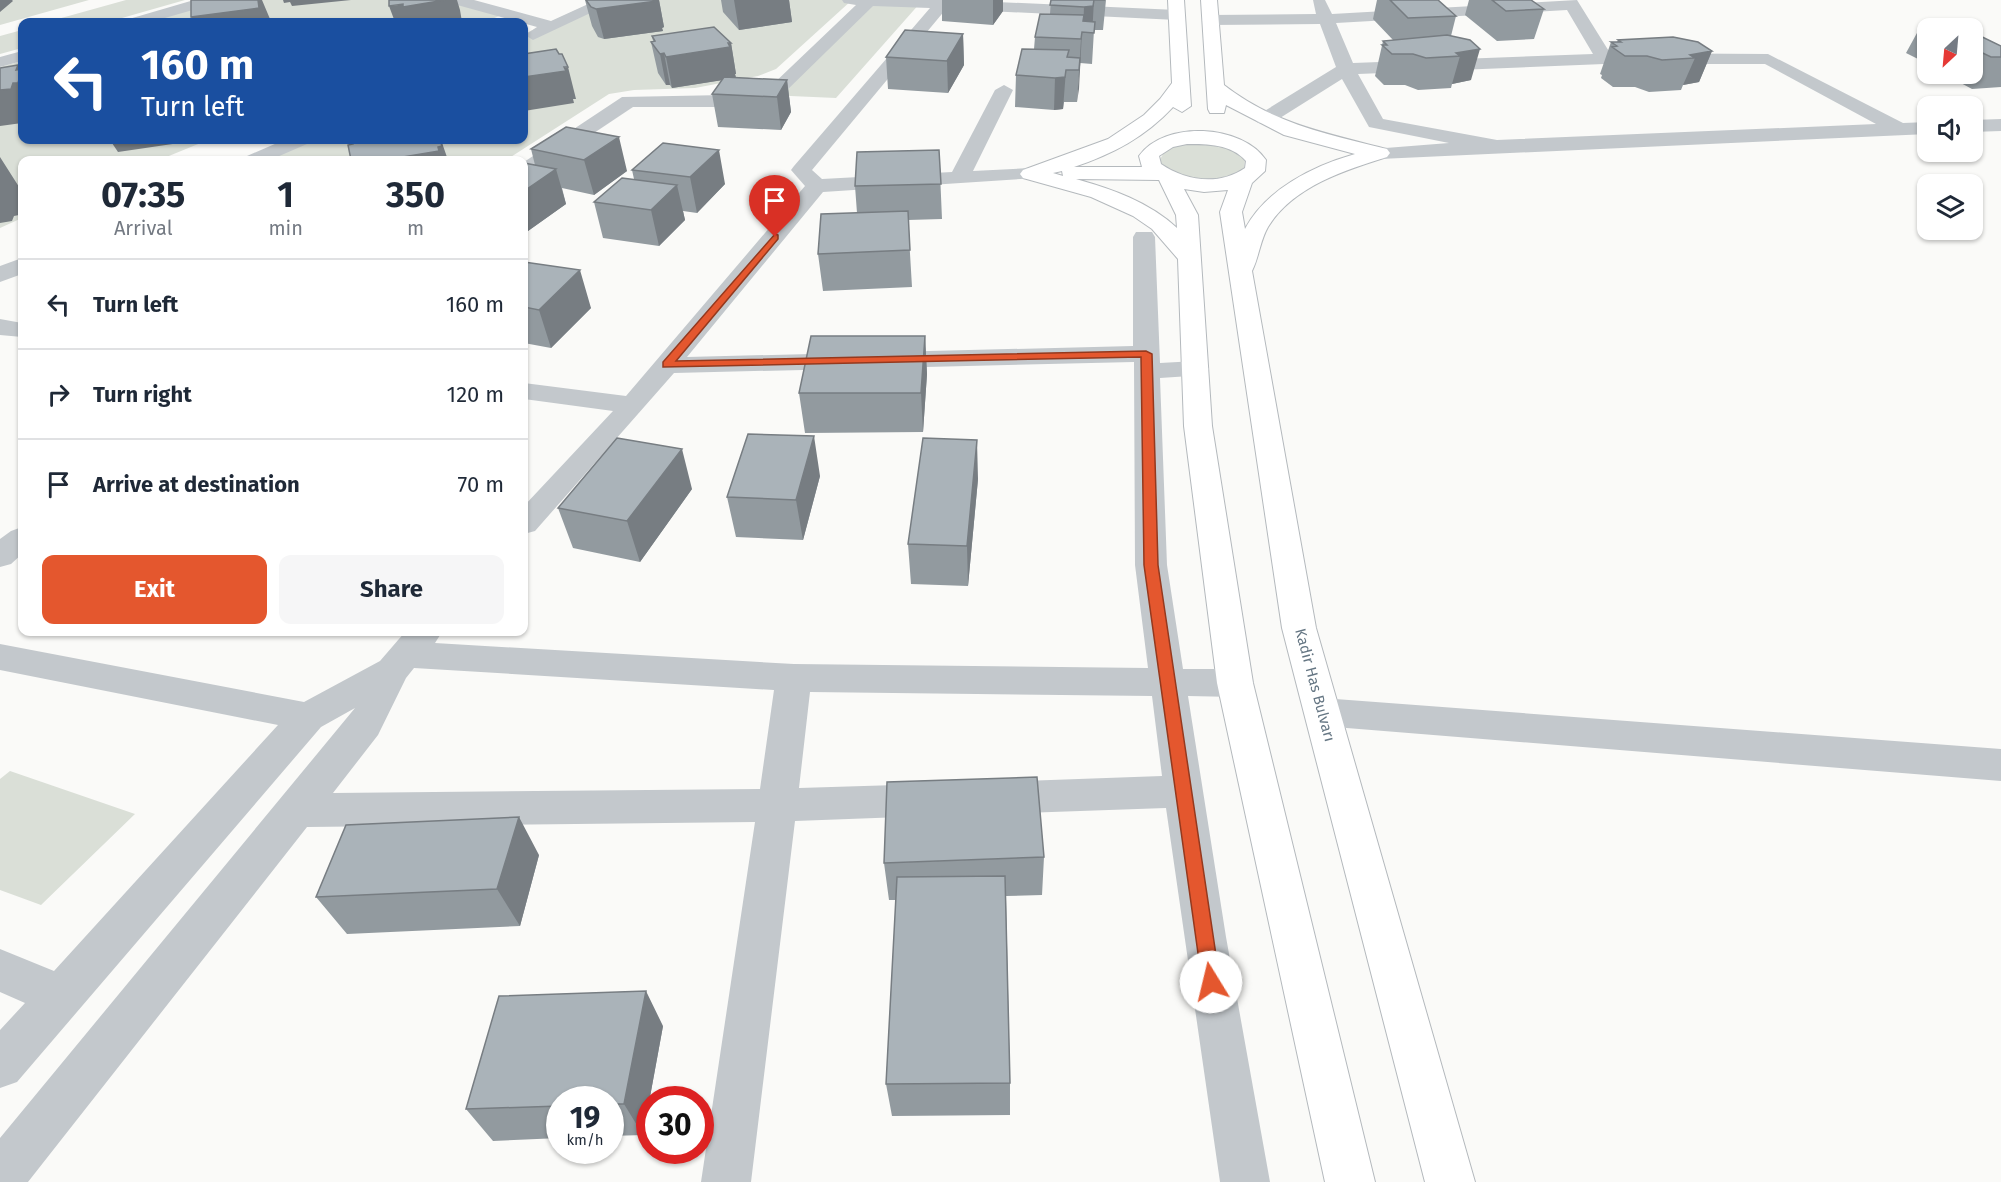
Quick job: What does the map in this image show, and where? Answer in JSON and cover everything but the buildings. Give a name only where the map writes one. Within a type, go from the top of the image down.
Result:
[{"type":"highway","points":[[1209,0],[1219,117],[1255,165]]},
{"type":"highway","points":[[1176,7],[1182,109],[1180,119],[1161,161],[1186,215],[1198,426],[1235,683],[1350,1182]]},
{"type":"highway","points":[[1030,174],[1090,155],[1128,138],[1155,116],[1181,83]]},
{"type":"highway","points":[[1215,87],[1240,106],[1266,119],[1316,138],[1380,153]]},
{"type":"highway","points":[[1030,174],[1161,161],[1200,138],[1255,165]]},
{"type":"highway","points":[[1255,165],[1267,150]]},
{"type":"highway","points":[[1290,150],[1380,153]]},
{"type":"highway","points":[[1241,277],[1248,244],[1255,229],[1275,204],[1299,184],[1342,163],[1380,153]]},
{"type":"highway","points":[[1161,161],[1206,185],[1255,165],[1342,163]]},
{"type":"highway","name":"Kadir Has Bulvarı","points":[[1255,165],[1231,212],[1299,628],[1450,1182]]},
{"type":"highway","points":[[1030,174],[1105,194],[1139,209],[1174,237],[1190,260]]},
{"type":"street","points":[[149,18],[211,0]]},
{"type":"street","points":[[456,0],[524,18]]},
{"type":"street","points":[[528,37],[610,0]]},
{"type":"street","points":[[850,0],[941,5],[1176,7]]},
{"type":"street","points":[[1318,0],[1347,69],[1376,123],[1497,146]]},
{"type":"street","points":[[528,168],[629,100],[725,101],[776,91],[869,1]]},
{"type":"street","points":[[1210,20],[1327,20],[1570,3],[1605,59]]},
{"type":"street","points":[[502,12],[524,4]]},
{"type":"street","points":[[817,186],[801,170],[941,5]]},
{"type":"street","points":[[528,19],[553,26]]},
{"type":"street","points":[[0,62],[18,57]]},
{"type":"street","points":[[1266,119],[1347,69],[1605,59],[1768,59],[1899,129]]},
{"type":"street","points":[[959,178],[1004,90]]},
{"type":"street","points":[[1983,126],[2001,125]]},
{"type":"street","points":[[1380,153],[1917,128]]},
{"type":"street","points":[[263,156],[291,144]]},
{"type":"street","points":[[528,520],[633,405],[817,186],[1030,174]]},
{"type":"street","points":[[1144,237],[1151,565],[1183,791],[1245,1182]]},
{"type":"street","points":[[0,275],[18,267]]},
{"type":"street","points":[[0,327],[18,329]]},
{"type":"street","points":[[667,365],[1147,362],[1196,369]]},
{"type":"street","points":[[528,392],[633,405]]},
{"type":"street","points":[[0,556],[18,540]]},
{"type":"street","points":[[0,1065],[308,717],[407,652],[794,678],[1235,683]]},
{"type":"street","points":[[0,1177],[365,725],[407,652]]},
{"type":"street","points":[[0,657],[308,717]]},
{"type":"street","points":[[726,1182],[794,678]]},
{"type":"street","points":[[1322,712],[2001,765]]},
{"type":"street","points":[[297,810],[777,805],[1183,791]]},
{"type":"street","points":[[0,970],[61,996]]},
{"type":"shaded area","points":[[0,0],[89,0],[18,18],[18,20],[0,25]]},
{"type":"shaded area","points":[[126,0],[185,0],[122,18],[61,18]]},
{"type":"shaded area","points":[[222,0],[445,0],[502,15],[494,18],[161,18]]},
{"type":"shaded area","points":[[598,0],[852,0],[776,69],[758,76],[695,88],[634,90],[609,94],[512,156],[261,156],[288,144],[528,144],[528,32]]},
{"type":"shaded area","points":[[878,0],[921,2],[836,98],[746,94],[775,83]]},
{"type":"shaded area","points":[[18,31],[18,49],[0,54],[0,36]]},
{"type":"shaded area","points":[[18,62],[18,144],[198,144],[169,156],[18,156],[18,220],[0,228],[0,67]]},
{"type":"shaded area","points":[[1210,143],[1236,151],[1245,160],[1244,169],[1213,179],[1188,178],[1176,175],[1159,161],[1166,149],[1181,144]]},
{"type":"shaded area","points":[[10,771],[135,814],[41,905],[0,890],[0,779]]},
{"type":"route","points":[[775,237],[667,365],[1146,354],[1151,565],[1211,982]]}]
